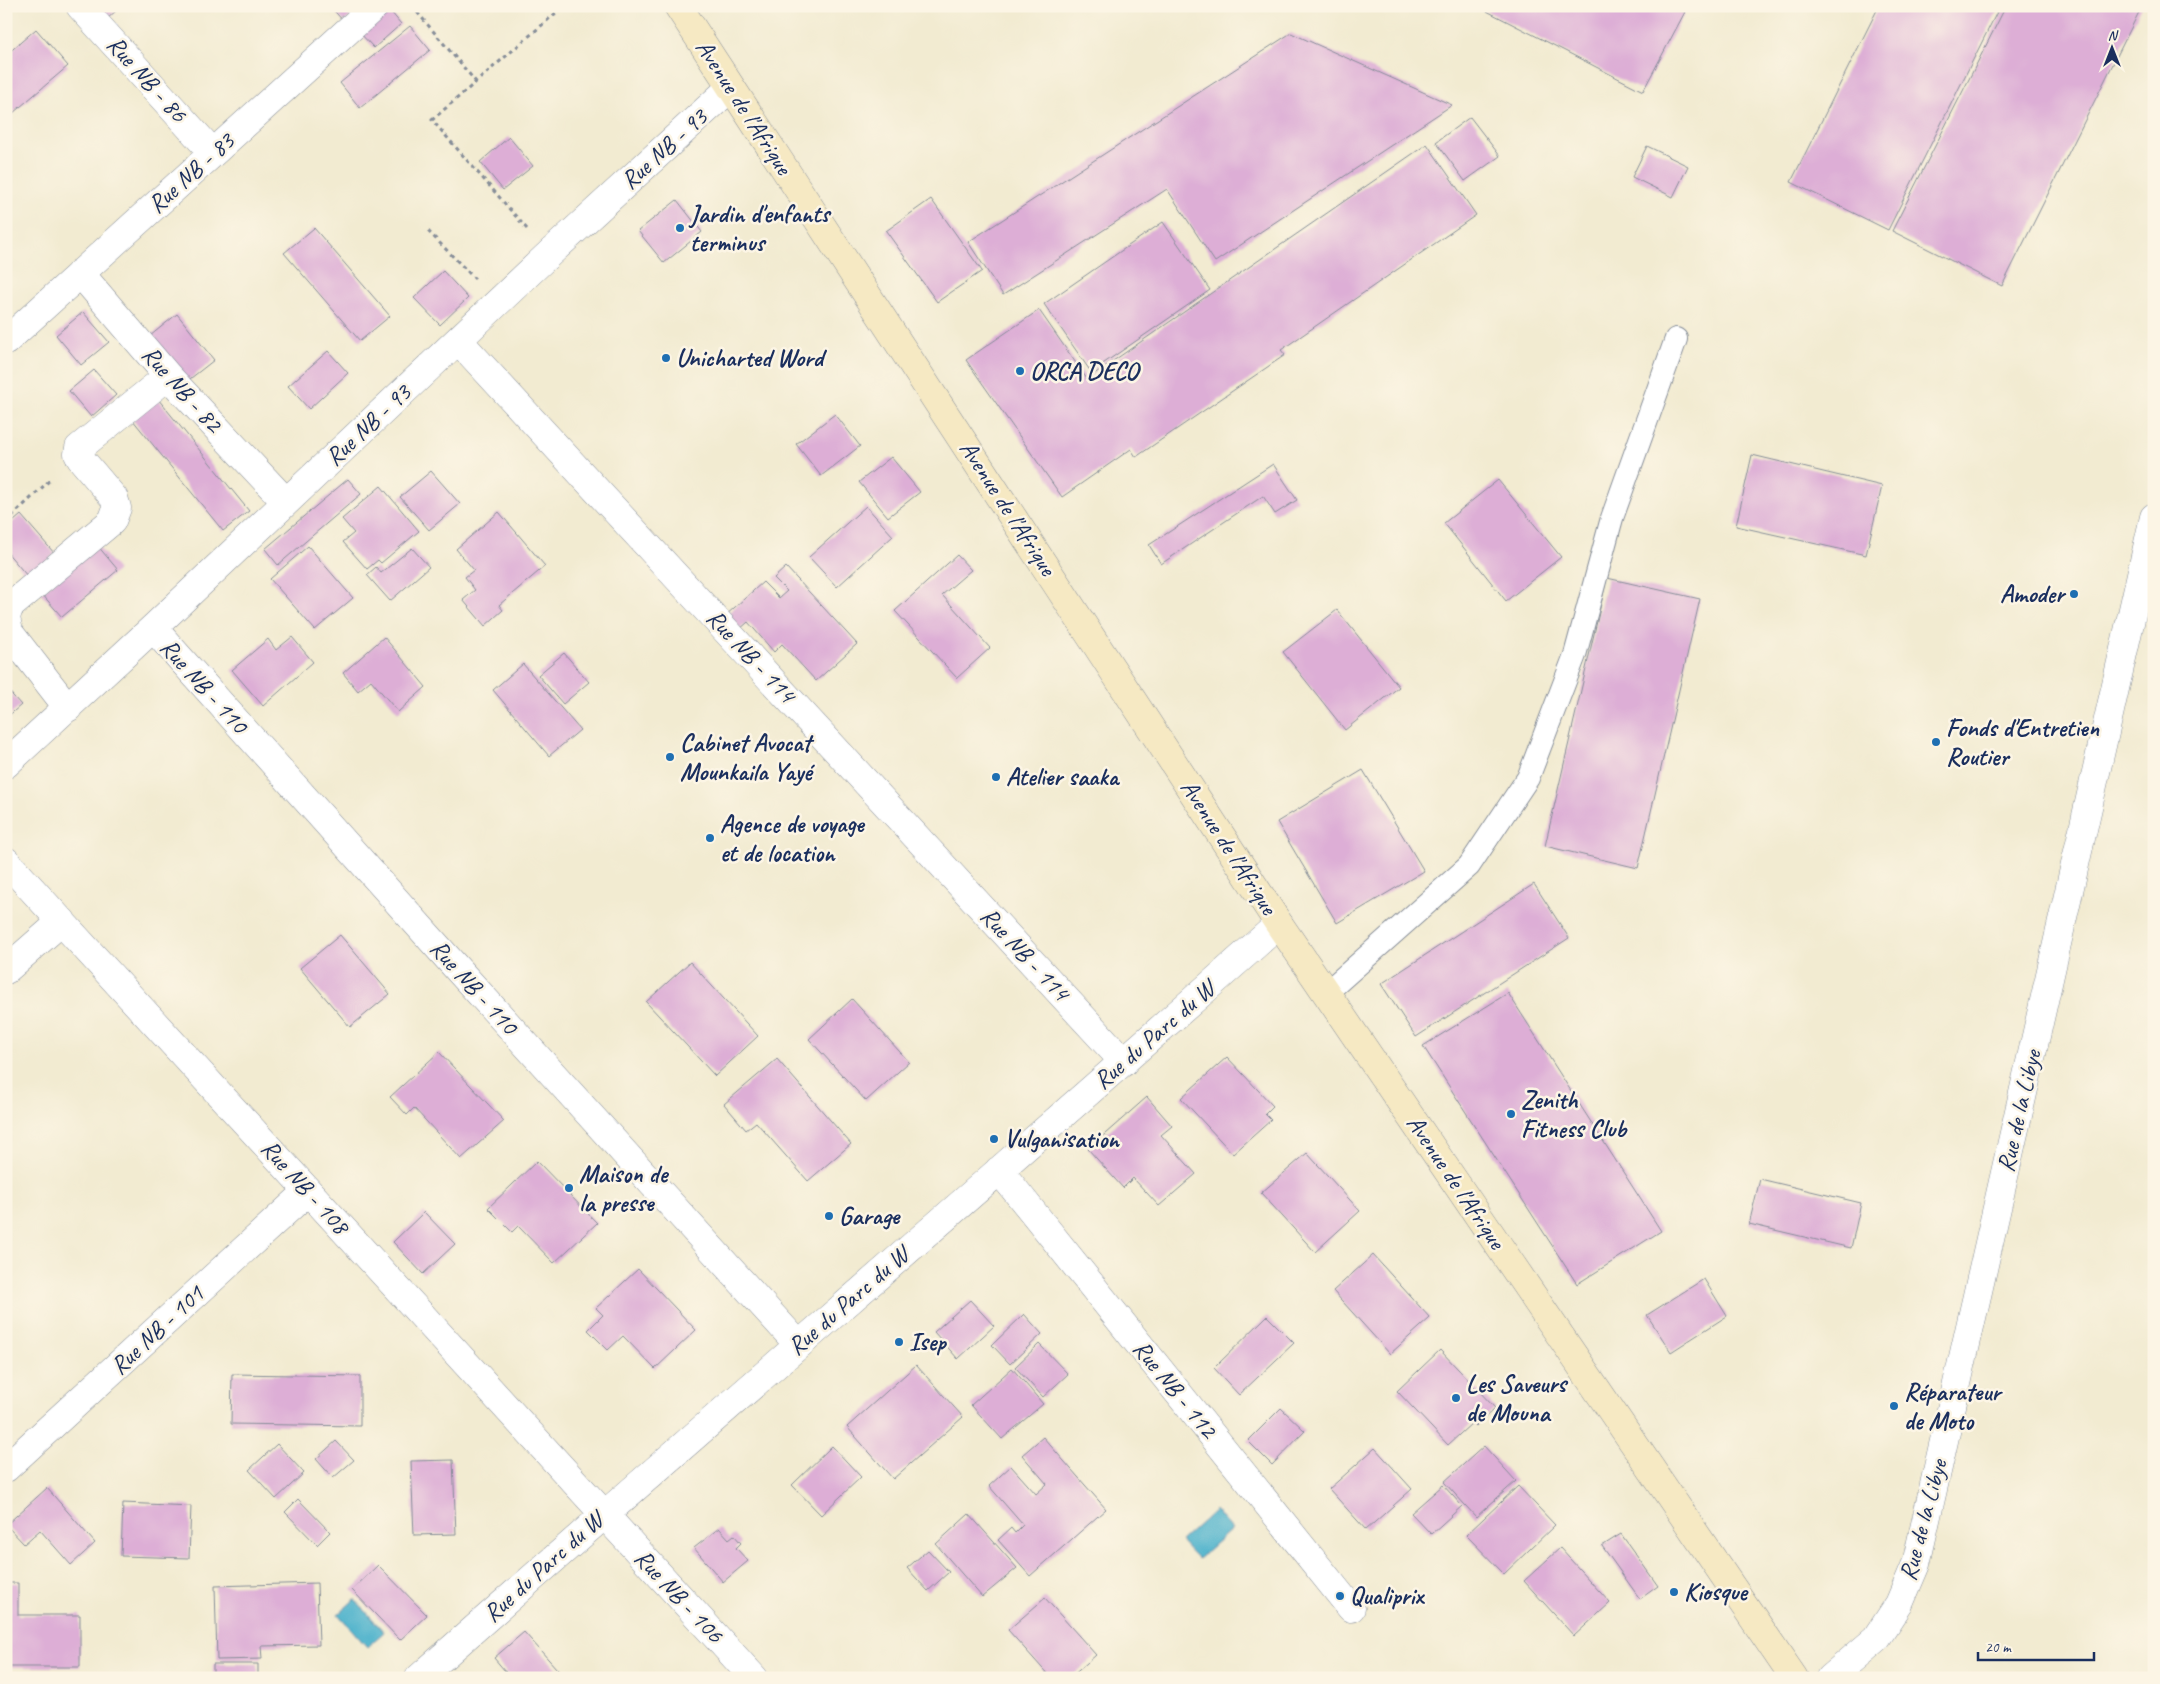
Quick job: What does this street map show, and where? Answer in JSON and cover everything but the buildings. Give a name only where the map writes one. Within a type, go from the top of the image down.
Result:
[{"type":"main road","name":"Avenue de l'Afrique","points":[[678,6],[730,88],[1004,501],[1279,924],[1794,1678]]},
{"type":"street","name":"Rue NB - 86","points":[[80,6],[213,153]]},
{"type":"street","name":"Rue NB - 83","points":[[6,341],[375,6]]},
{"type":"street","name":"Rue NB - 93","points":[[6,764],[68,708],[549,254],[730,88]]},
{"type":"street","name":"Rue NB - 82","points":[[80,273],[168,376],[286,502]]},
{"type":"street","name":"Rue NB - 114","points":[[458,340],[1124,1062]]},
{"type":"street","points":[[68,708],[9,632],[6,618],[9,607],[112,521],[117,508],[114,498],[78,454],[80,448],[168,376]]},
{"type":"street","name":"Rue de la Libye","points":[[1830,1678],[1876,1639],[1899,1604],[1916,1564],[2154,516]]},
{"type":"street","name":"Rue NB - 110","points":[[153,628],[461,974],[798,1344]]},
{"type":"street","name":"Rue NB - 108","points":[[6,861],[604,1514]]},
{"type":"street","points":[[6,970],[62,921]]},
{"type":"street","name":"Rue du Parc du W","points":[[418,1678],[798,1344],[1124,1062],[1279,924]]},
{"type":"street","name":"Rue NB - 112","points":[[999,1170],[1351,1608]]},
{"type":"street","name":"Rue NB - 101","points":[[6,1468],[308,1191]]},
{"type":"street","name":"Rue NB - 106","points":[[604,1514],[754,1678]]},
{"type":"lane","points":[[1326,992],[1469,866],[1528,778],[1575,655],[1612,518],[1676,338]]},
{"type":"path","points":[[412,6],[476,82]]},
{"type":"path","points":[[549,254],[432,120],[564,6]]},
{"type":"path","points":[[428,231],[498,302]]},
{"type":"path","points":[[6,522],[78,454]]},
{"type":"water","points":[[1215,1510],[1232,1529],[1198,1559],[1181,1541]]},
{"type":"water","points":[[355,1599],[384,1632],[367,1647],[338,1614]]},
{"type":"place","name":"Jardin d'enfants terminus","points":[[680,228]]},
{"type":"place","name":"Unicharted Word","points":[[666,358]]},
{"type":"place","name":"ORCA DECO","points":[[1020,371]]},
{"type":"place","name":"Amoder","points":[[2074,594]]},
{"type":"place","name":"Fonds d'Entretien Routier","points":[[1936,742]]},
{"type":"place","name":"Cabinet Avocat Mounkaila Yayé","points":[[670,757]]},
{"type":"place","name":"Atelier saaka","points":[[996,777]]},
{"type":"place","name":"Agence de voyage et de location","points":[[710,838]]},
{"type":"place","name":"Zenith Fitness Club","points":[[1511,1114]]},
{"type":"place","name":"Vulganisation","points":[[994,1139]]},
{"type":"place","name":"Maison de la presse","points":[[569,1188]]},
{"type":"place","name":"Garage","points":[[829,1216]]},
{"type":"place","name":"Isep","points":[[899,1342]]},
{"type":"place","name":"Les Saveurs de Mouna","points":[[1456,1398]]},
{"type":"place","name":"Réparateur de Moto","points":[[1894,1406]]},
{"type":"place","name":"Kiosque","points":[[1674,1592]]},
{"type":"place","name":"Qualiprix","points":[[1340,1596]]}]
